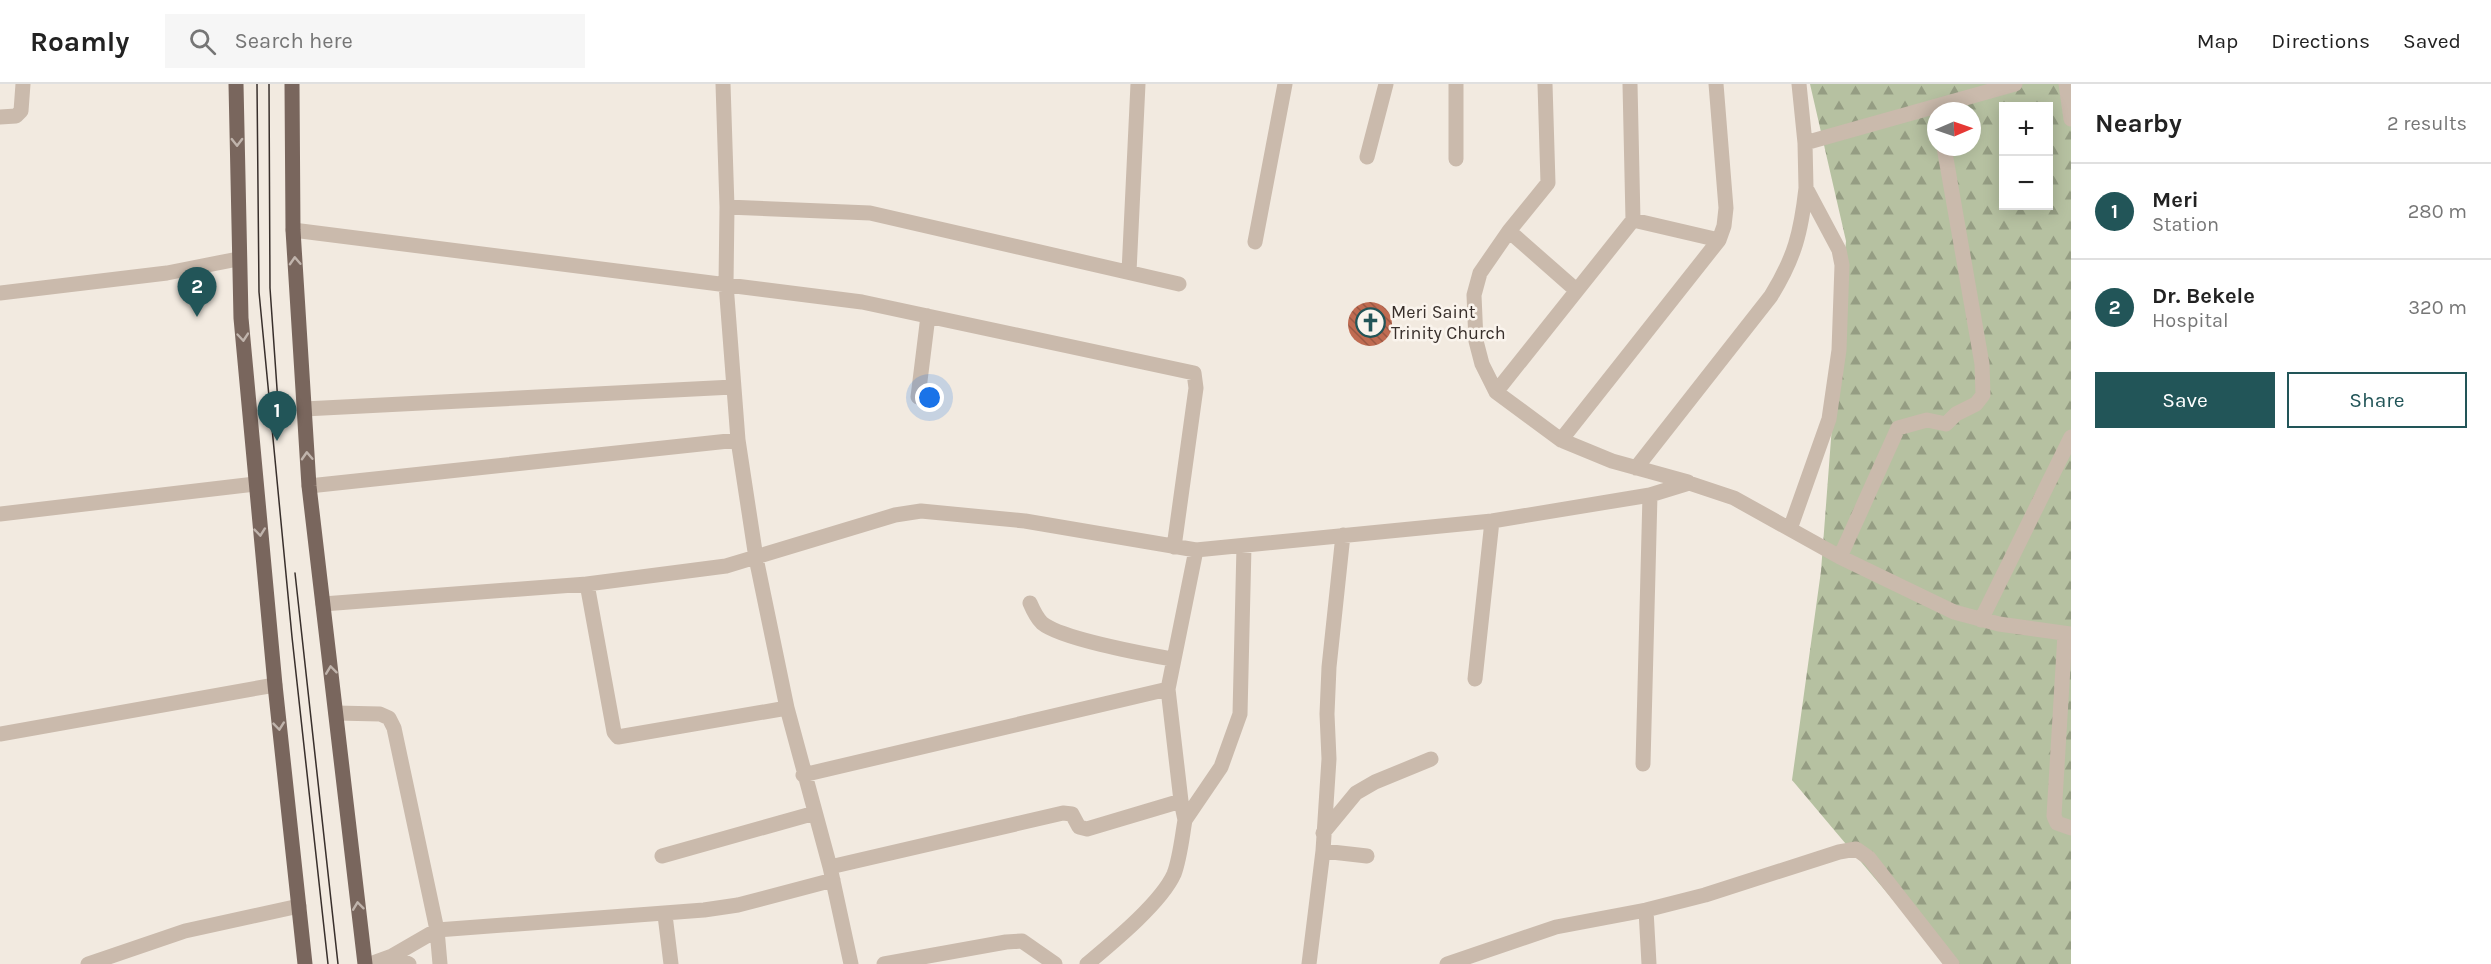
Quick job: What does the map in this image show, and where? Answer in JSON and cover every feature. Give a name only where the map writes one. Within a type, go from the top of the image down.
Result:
[{"type":"main road","points":[[236,84],[238,259],[255,484],[274,685],[305,964]]},
{"type":"main road","points":[[292,84],[293,230],[309,486],[365,964]]},
{"type":"street","points":[[0,117],[16,116],[21,111],[23,84]]},
{"type":"street","points":[[723,84],[727,207],[726,284],[738,440],[756,558],[786,708],[832,873],[851,964]]},
{"type":"street","points":[[1129,272],[1138,84]]},
{"type":"street","points":[[1255,242],[1285,84]]},
{"type":"street","points":[[1367,157],[1386,84]]},
{"type":"street","points":[[1455,84],[1456,159]]},
{"type":"street","points":[[1545,84],[1548,183],[1509,231],[1480,273],[1474,295],[1476,341],[1482,364],[1496,392],[1561,440],[1636,468],[1734,498],[1840,557],[1954,612],[1981,620],[2068,634],[2054,816],[2057,824],[2071,828]]},
{"type":"street","points":[[1496,392],[1633,220],[1629,84]]},
{"type":"street","points":[[1561,440],[1719,240],[1724,226],[1726,208],[1716,84]]},
{"type":"street","points":[[1636,468],[1777,286],[1802,229],[1806,188],[1805,143],[1799,84]]},
{"type":"street","points":[[1957,102],[2015,84]]},
{"type":"street","points":[[2066,84],[2071,119]]},
{"type":"street","points":[[1805,143],[1927,111]]},
{"type":"street","points":[[1840,557],[1898,428],[1927,420],[1946,424],[1956,414],[1976,404],[1983,395],[1982,364],[1946,156]]},
{"type":"street","points":[[1790,529],[1829,419],[1839,350],[1842,265],[1839,250],[1806,188]]},
{"type":"street","points":[[727,207],[870,213],[1179,284]]},
{"type":"street","points":[[1633,220],[1719,240]]},
{"type":"street","points":[[293,230],[862,302],[1194,373],[1196,388],[1174,547]]},
{"type":"street","points":[[1509,231],[1576,290]]},
{"type":"street","points":[[0,293],[167,273],[238,259]]},
{"type":"street","points":[[918,397],[928,316]]},
{"type":"street","points":[[304,409],[733,387]]},
{"type":"street","points":[[1981,620],[2071,437]]},
{"type":"street","points":[[309,486],[738,440]]},
{"type":"street","points":[[323,604],[587,584],[726,566],[895,515],[921,511],[1025,521],[1196,550],[1492,520],[1650,495],[1689,483]]},
{"type":"street","points":[[0,514],[255,484]]},
{"type":"street","points":[[1643,764],[1650,495]]},
{"type":"street","points":[[1474,679],[1492,520]]},
{"type":"street","points":[[1309,964],[1323,851],[1329,759],[1327,714],[1329,667],[1344,535]]},
{"type":"street","points":[[1087,964],[1120,936],[1167,886],[1174,873],[1185,820],[1221,767],[1240,714],[1244,546]]},
{"type":"street","points":[[1185,820],[1180,801],[1168,689],[1172,659],[1196,550]]},
{"type":"street","points":[[587,584],[614,732],[618,737],[786,708]]},
{"type":"street","points":[[1030,603],[1040,622],[1053,629],[1120,649],[1172,659]]},
{"type":"street","points":[[0,734],[274,685]]},
{"type":"street","points":[[803,775],[1168,689]]},
{"type":"street","points":[[336,712],[380,714],[389,718],[437,930],[440,964]]},
{"type":"street","points":[[1323,833],[1356,793],[1375,782],[1431,759]]},
{"type":"street","points":[[370,964],[392,956],[437,930],[665,915],[738,905],[832,873],[1068,812],[1079,827],[1088,829],[1180,801]]},
{"type":"street","points":[[662,856],[815,813]]},
{"type":"street","points":[[1447,964],[1556,927],[1646,910],[1705,895],[1839,852],[1856,849],[1869,858],[1952,964]]},
{"type":"street","points":[[1323,851],[1367,856]]},
{"type":"street","points":[[88,964],[185,932],[299,906]]},
{"type":"street","points":[[1646,910],[1649,964]]},
{"type":"street","points":[[665,915],[671,964]]},
{"type":"street","points":[[884,964],[1005,942],[1022,941],[1055,964]]},
{"type":"street","points":[[392,956],[409,964]]},
{"type":"green space","points":[[1810,84],[2071,84],[2071,964],[1947,964],[1792,780],[1821,571],[1846,241]]},
{"type":"building","name":"Meri Saint Trinity Church","points":[[1370,302],[1385,309],[1392,324],[1385,339],[1370,346],[1355,339],[1348,324],[1355,309]]},
{"type":"tram line","points":[[257,84],[259,292],[292,637],[328,964]]},
{"type":"tram line","points":[[269,84],[270,288],[278,403]]},
{"type":"tram line","points":[[295,573],[338,964]]},
{"type":"place","name":"Dr. Bekele","points":[[197,317]]},
{"type":"place","name":"Meri Saint Trinity Church","points":[[1370,322]]},
{"type":"place","name":"Meri","points":[[277,441]]}]
